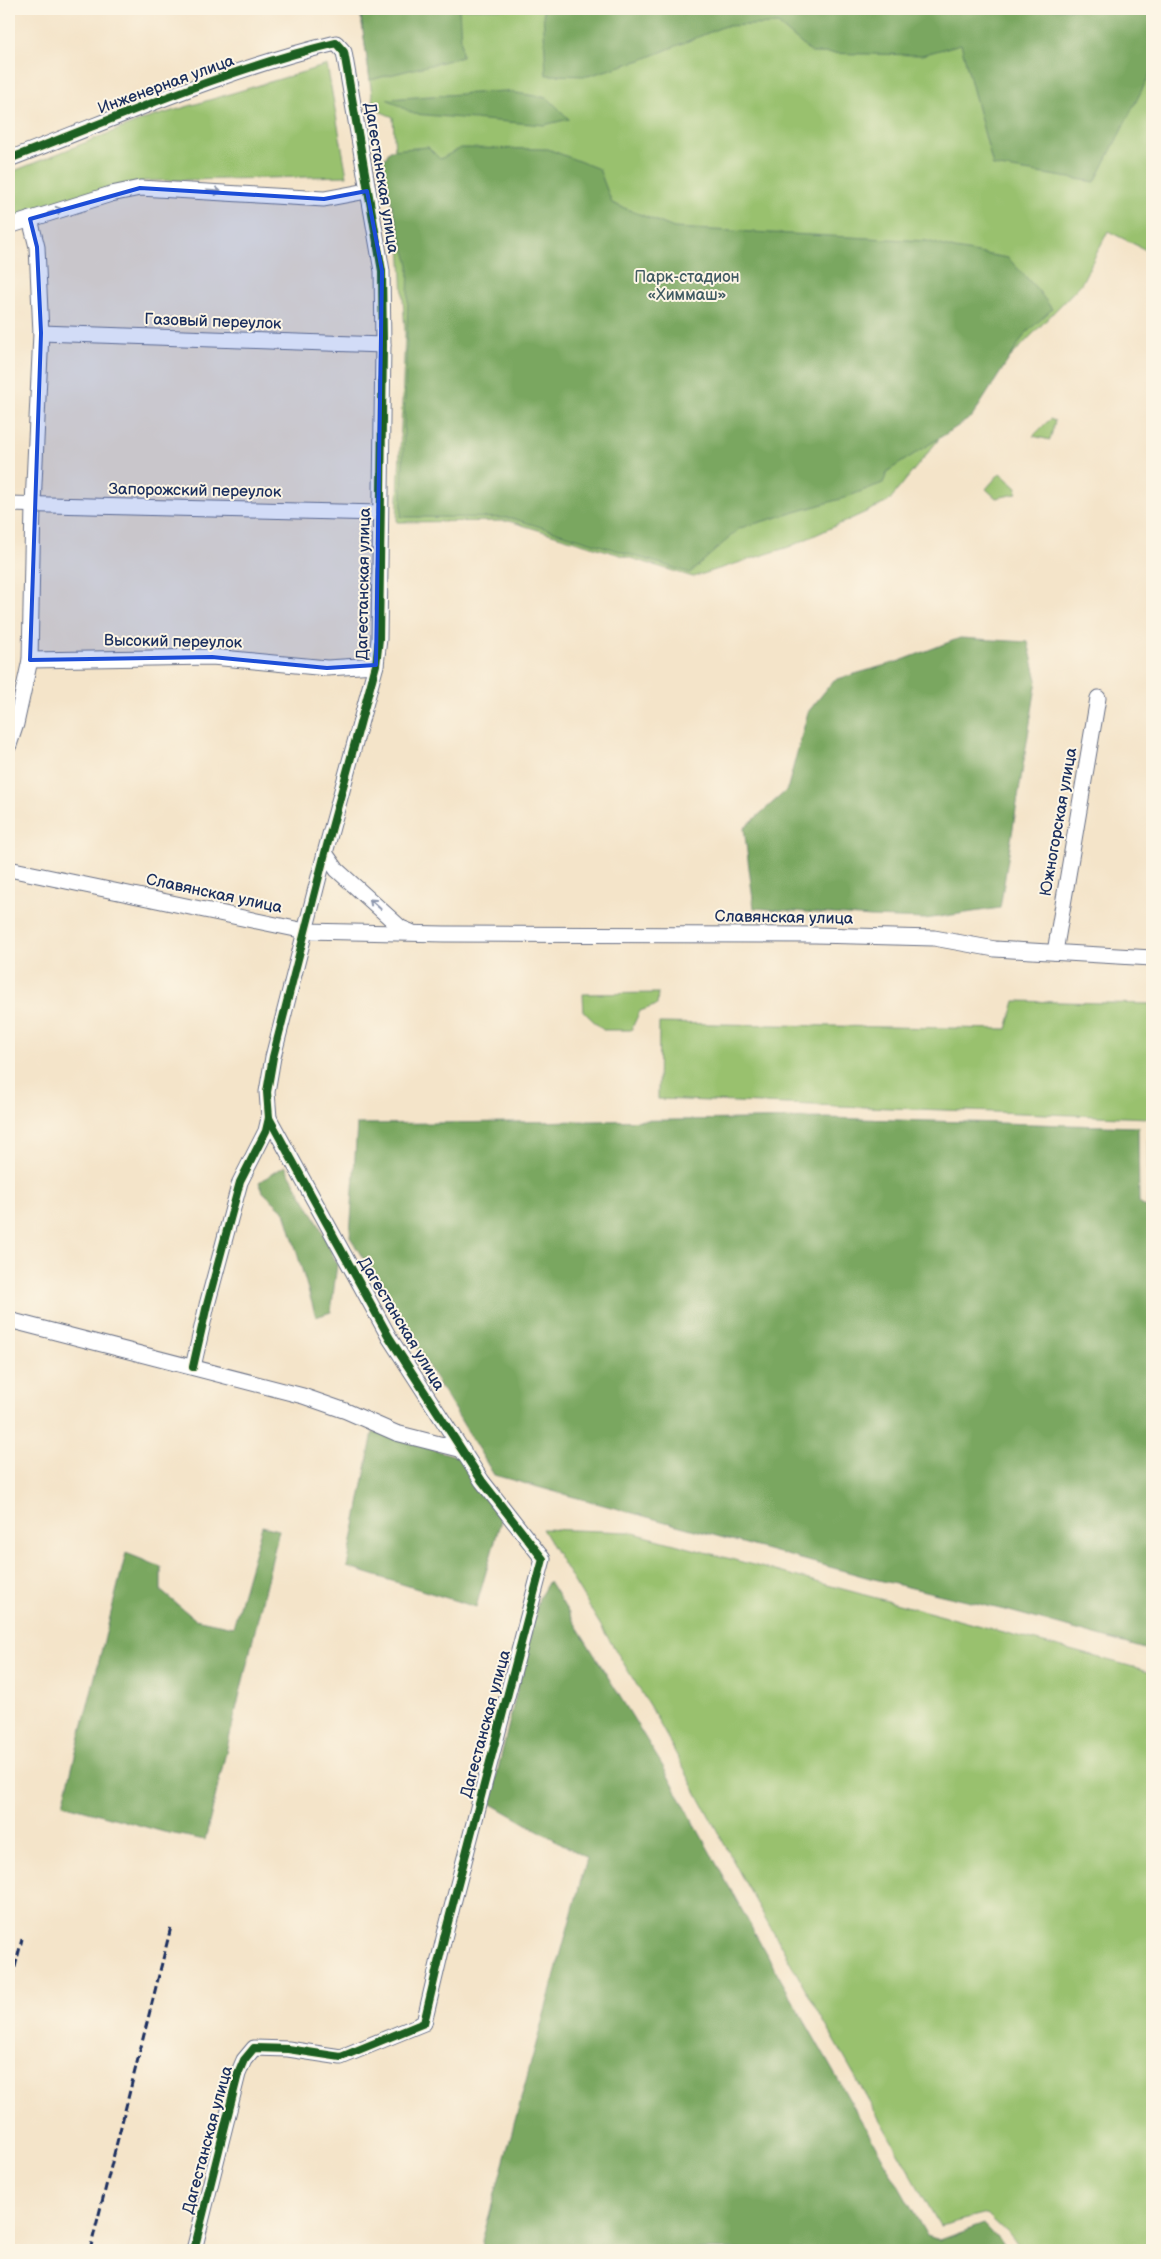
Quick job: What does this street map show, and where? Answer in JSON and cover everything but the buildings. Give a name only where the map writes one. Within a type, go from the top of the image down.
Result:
[{"type":"street","name":"Инженерная улица","points":[[9,159],[179,92],[267,63],[336,44]]},
{"type":"street","name":"Дагестанская улица","points":[[193,1367],[207,1305],[240,1182],[264,1139],[269,1118],[267,1097],[270,1074],[324,853],[376,665],[379,639],[383,346],[382,271],[344,52],[336,44]]},
{"type":"street","points":[[9,226],[111,194],[140,188],[324,199],[367,190]]},
{"type":"street","points":[[9,746],[16,724],[30,660],[33,505],[41,333],[37,247],[30,219]]},
{"type":"street","name":"Газовый переулок","points":[[41,333],[383,346]]},
{"type":"street","name":"Запорожский переулок","points":[[9,504],[380,513]]},
{"type":"street","name":"Высокий переулок","points":[[30,660],[212,657],[327,668],[376,665]]},
{"type":"street","name":"Южногорская улица","points":[[1055,952],[1098,698]]},
{"type":"street","points":[[324,853],[337,870],[401,928],[413,933]]},
{"type":"street","name":"Славянская улица","points":[[9,869],[305,931],[805,935],[926,938],[964,942],[995,949],[1152,958]]},
{"type":"street","name":"Дагестанская улица","points":[[194,2250],[238,2074],[244,2060],[254,2048],[288,2049],[342,2057],[424,2023],[445,1934],[544,1559],[482,1481],[389,1337],[269,1118]]},
{"type":"street","points":[[9,1320],[303,1396],[346,1411],[396,1432],[463,1450]]},
{"type":"highlighted area","points":[[140,188],[324,199],[367,191],[382,271],[376,665],[327,668],[212,657],[30,660],[41,333],[37,247],[30,219]]},
{"type":"green space","name":"Парк-стадион «Химмаш»","points":[[360,9],[1152,9],[1152,253],[1108,231],[1081,284],[977,392],[888,502],[789,547],[693,577],[509,521],[397,522],[405,333],[393,117],[374,109]]},
{"type":"green space","points":[[360,9],[459,9],[462,57],[370,80]]},
{"type":"green space","points":[[543,9],[1152,9],[1152,70],[1095,182],[993,166],[961,44],[922,55],[812,53],[778,24],[725,26],[644,59],[588,76],[546,75]]},
{"type":"green space","points":[[327,65],[347,176],[145,181],[9,222],[9,173],[142,120]]},
{"type":"green space","points":[[504,91],[548,98],[569,119],[544,125],[414,114],[387,99]]},
{"type":"green space","points":[[428,147],[440,159],[461,148],[548,149],[599,169],[612,203],[674,228],[927,241],[955,249],[1008,258],[1038,290],[1052,309],[1025,334],[972,417],[888,471],[883,483],[844,498],[740,528],[690,573],[511,518],[401,517],[409,265],[381,166],[390,150]]},
{"type":"green space","points":[[1050,419],[1055,421],[1050,440],[1033,436]]},
{"type":"green space","points":[[1000,473],[1017,488],[1016,494],[996,498],[986,489]]},
{"type":"green space","points":[[960,638],[1028,642],[1037,680],[1000,908],[925,919],[754,908],[744,828],[787,790],[808,712],[834,680],[900,661]]},
{"type":"green space","points":[[658,993],[657,1005],[640,1011],[631,1030],[603,1030],[584,1012],[583,994]]},
{"type":"green space","points":[[1015,1001],[1152,1004],[1152,1208],[1147,1205],[1149,1118],[658,1099],[659,1023],[1007,1029]]},
{"type":"green space","points":[[827,1118],[1138,1127],[1139,1203],[1152,1211],[1152,1651],[1013,1612],[870,1578],[494,1475],[350,1237],[357,1124]]},
{"type":"green space","points":[[285,1166],[319,1225],[337,1264],[331,1312],[316,1317],[285,1212],[263,1192],[259,1182]]},
{"type":"green space","points":[[373,1432],[463,1458],[501,1520],[476,1607],[347,1567]]},
{"type":"green space","points":[[262,1526],[279,1530],[205,1840],[164,1832],[63,1804],[126,1553],[161,1567],[161,1591],[195,1619],[233,1627]]},
{"type":"green space","points":[[542,1529],[630,1532],[1152,1672],[1152,2250],[1025,2250],[987,2214],[940,2226],[743,1879],[655,1715]]},
{"type":"green space","points":[[549,1581],[662,1765],[759,1941],[927,2236],[940,2240],[984,2224],[1008,2250],[484,2250],[482,2241],[587,1858],[490,1803],[539,1598]]},
{"type":"railway","points":[[90,2250],[171,1927]]},
{"type":"railway","points":[[9,1991],[22,1939]]},
{"type":"cycle path","points":[[9,159],[211,81],[294,54],[336,43],[344,52],[382,271],[383,345],[379,639],[376,665],[325,853],[273,1057],[267,1092],[269,1118],[266,1131],[240,1182],[207,1305],[193,1367]]},
{"type":"cycle path","points":[[194,2250],[238,2074],[244,2060],[254,2048],[288,2049],[341,2057],[424,2023],[445,1934],[543,1559],[482,1481],[389,1337],[269,1118]]}]
